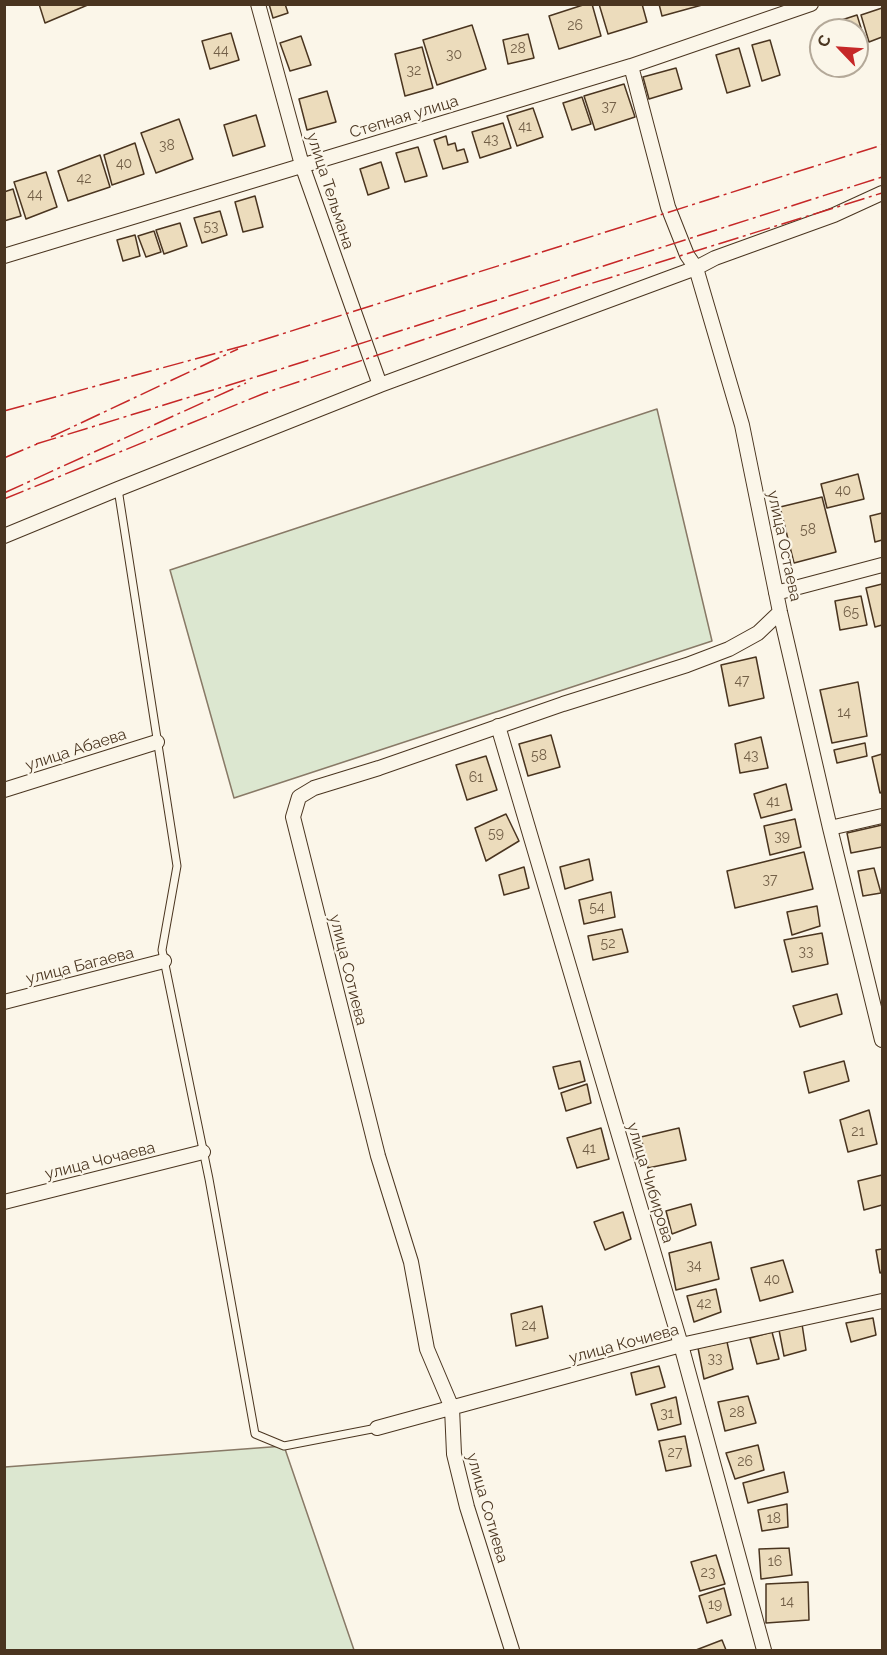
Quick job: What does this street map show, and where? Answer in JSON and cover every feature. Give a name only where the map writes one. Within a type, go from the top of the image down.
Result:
[{"type":"street","name":"улица Тельмана","points":[[258,4],[302,165],[380,385]]},
{"type":"street","name":"Степная улица","points":[[4,256],[631,66],[811,4]]},
{"type":"street","name":"улица Остаева","points":[[631,66],[668,207],[687,255],[696,268],[742,425],[780,612],[882,1040]]},
{"type":"street","points":[[4,536],[380,385],[696,268],[715,258],[834,215],[882,193]]},
{"type":"street","points":[[776,593],[882,565]]},
{"type":"street","name":"улица Сотиева","points":[[512,1650],[467,1507],[454,1454],[452,1408],[427,1349],[411,1262],[378,1156],[293,817],[299,797],[314,788],[687,665],[729,649],[758,633],[780,612]]},
{"type":"street","name":"улица Чибирова","points":[[498,726],[681,1345],[764,1650]]},
{"type":"street","name":"улица Абаева","points":[[4,790],[157,742]]},
{"type":"street","points":[[830,828],[882,816]]},
{"type":"street","name":"улица Багаева","points":[[4,1002],[164,962]]},
{"type":"street","name":"улица Чочаева","points":[[4,1202],[203,1152]]},
{"type":"street","name":"улица Кочиева","points":[[377,1428],[681,1345],[882,1301]]},
{"type":"lane","points":[[118,489],[177,866],[162,950],[203,1152],[255,1434],[284,1446],[377,1428]]},
{"type":"green space","points":[[657,409],[712,641],[234,798],[170,570]]},
{"type":"green space","points":[[284,1446],[354,1650],[5,1650],[5,1467]]},
{"type":"building","points":[[39,4],[90,4],[45,23]]},
{"type":"building","points":[[269,4],[285,4],[288,13],[273,18]]},
{"type":"building","points":[[592,4],[601,36],[559,49],[549,16]]},
{"type":"building","points":[[599,4],[642,4],[647,22],[608,34]]},
{"type":"building","points":[[659,4],[702,4],[702,5],[662,16]]},
{"type":"building","points":[[882,8],[882,37],[869,42],[869,18],[862,18],[861,15]]},
{"type":"building","points":[[472,25],[486,69],[437,85],[423,40]]},
{"type":"building","points":[[231,33],[239,60],[210,69],[202,41]]},
{"type":"building","points":[[528,34],[534,58],[508,64],[503,40]]},
{"type":"building","points":[[301,36],[311,65],[290,71],[280,43]]},
{"type":"building","points":[[770,40],[780,75],[762,81],[752,45]]},
{"type":"building","points":[[422,47],[433,88],[405,96],[395,54]]},
{"type":"building","points":[[739,48],[750,86],[727,93],[716,55]]},
{"type":"building","points":[[676,68],[682,89],[649,99],[643,77]]},
{"type":"building","points":[[624,84],[635,117],[595,130],[584,96]]},
{"type":"building","points":[[327,91],[336,122],[307,130],[299,99]]},
{"type":"building","points":[[582,97],[591,124],[572,130],[563,103]]},
{"type":"building","points":[[533,108],[543,137],[517,146],[507,116]]},
{"type":"building","points":[[256,115],[265,146],[233,156],[224,125]]},
{"type":"building","points":[[179,119],[193,159],[156,173],[141,133]]},
{"type":"building","points":[[503,123],[511,148],[480,158],[472,132]]},
{"type":"building","points":[[446,136],[448,145],[455,143],[457,151],[464,149],[468,162],[443,169],[434,140]]},
{"type":"building","points":[[135,143],[144,174],[112,185],[104,155]]},
{"type":"building","points":[[418,147],[427,176],[405,182],[396,153]]},
{"type":"building","points":[[100,155],[110,187],[68,201],[58,171]]},
{"type":"building","points":[[381,162],[389,188],[368,195],[360,169]]},
{"type":"building","points":[[46,172],[57,207],[26,219],[14,182]]},
{"type":"building","points":[[13,189],[21,216],[4,221],[4,192]]},
{"type":"building","points":[[255,196],[263,227],[243,232],[235,202]]},
{"type":"building","points":[[220,211],[227,235],[202,243],[194,218]]},
{"type":"building","points":[[180,223],[187,246],[164,254],[156,230]]},
{"type":"building","points":[[154,231],[161,252],[146,257],[138,236]]},
{"type":"building","points":[[135,235],[140,256],[123,261],[117,240]]},
{"type":"building","points":[[858,474],[864,499],[827,508],[821,484]]},
{"type":"building","points":[[822,497],[836,552],[794,563],[780,507]]},
{"type":"building","points":[[882,513],[882,540],[875,542],[870,516]]},
{"type":"building","points":[[882,584],[882,625],[875,627],[866,588]]},
{"type":"building","points":[[861,596],[867,625],[840,630],[835,601]]},
{"type":"building","points":[[756,657],[764,698],[729,706],[721,665]]},
{"type":"building","points":[[858,682],[867,736],[832,743],[820,690]]},
{"type":"building","points":[[551,735],[560,767],[528,776],[519,744]]},
{"type":"building","points":[[761,737],[768,768],[740,773],[735,744]]},
{"type":"building","points":[[865,743],[867,756],[837,763],[834,750]]},
{"type":"building","points":[[882,754],[882,792],[880,793],[872,757]]},
{"type":"building","points":[[486,756],[497,790],[467,800],[456,765]]},
{"type":"building","points":[[786,784],[792,810],[761,818],[754,794]]},
{"type":"building","points":[[506,814],[519,841],[486,861],[475,828]]},
{"type":"building","points":[[795,819],[801,847],[770,855],[764,826]]},
{"type":"building","points":[[882,825],[882,847],[851,853],[847,833]]},
{"type":"building","points":[[804,852],[813,889],[735,908],[727,871]]},
{"type":"building","points":[[589,859],[593,880],[565,889],[560,867]]},
{"type":"building","points":[[524,867],[529,888],[504,895],[499,875]]},
{"type":"building","points":[[874,868],[881,893],[863,896],[858,871]]},
{"type":"building","points":[[611,892],[615,917],[584,924],[579,900]]},
{"type":"building","points":[[817,906],[820,926],[792,935],[787,912]]},
{"type":"building","points":[[622,929],[628,952],[593,960],[588,936]]},
{"type":"building","points":[[822,933],[828,964],[792,972],[784,940]]},
{"type":"building","points":[[837,994],[842,1014],[800,1027],[793,1006]]},
{"type":"building","points":[[580,1061],[585,1081],[559,1089],[553,1067]]},
{"type":"building","points":[[844,1061],[849,1081],[809,1093],[804,1072]]},
{"type":"building","points":[[587,1084],[591,1103],[566,1111],[561,1093]]},
{"type":"building","points":[[869,1110],[877,1144],[848,1152],[840,1120]]},
{"type":"building","points":[[601,1128],[609,1159],[577,1168],[567,1138]]},
{"type":"building","points":[[679,1128],[686,1160],[648,1168],[641,1137]]},
{"type":"building","points":[[882,1175],[882,1205],[864,1210],[858,1181]]},
{"type":"building","points":[[691,1204],[696,1225],[672,1234],[666,1211]]},
{"type":"building","points":[[623,1212],[631,1239],[605,1250],[594,1222]]},
{"type":"building","points":[[711,1242],[719,1279],[676,1290],[669,1253]]},
{"type":"building","points":[[882,1249],[882,1272],[880,1273],[876,1250]]},
{"type":"building","points":[[783,1260],[793,1292],[760,1301],[751,1268]]},
{"type":"building","points":[[716,1289],[721,1312],[694,1322],[687,1296]]},
{"type":"building","points":[[542,1306],[548,1338],[516,1346],[511,1314]]},
{"type":"building","points":[[873,1318],[876,1335],[851,1342],[846,1323]]},
{"type":"building","points":[[802,1324],[806,1350],[784,1356],[779,1330]]},
{"type":"building","points":[[772,1332],[779,1359],[757,1364],[750,1338]]},
{"type":"building","points":[[727,1342],[733,1369],[704,1379],[698,1348]]},
{"type":"building","points":[[659,1366],[665,1387],[636,1395],[631,1373]]},
{"type":"building","points":[[748,1396],[756,1423],[725,1431],[718,1402]]},
{"type":"building","points":[[676,1397],[681,1424],[658,1430],[651,1404]]},
{"type":"building","points":[[685,1436],[691,1466],[666,1471],[659,1441]]},
{"type":"building","points":[[758,1445],[764,1470],[735,1479],[726,1453]]},
{"type":"building","points":[[784,1472],[788,1492],[748,1503],[743,1483]]},
{"type":"building","points":[[787,1504],[788,1527],[762,1531],[758,1510]]},
{"type":"building","points":[[789,1548],[792,1575],[761,1579],[759,1549]]},
{"type":"building","points":[[716,1555],[725,1584],[700,1591],[691,1562]]},
{"type":"building","points":[[808,1582],[809,1620],[766,1623],[766,1584]]},
{"type":"building","points":[[724,1588],[731,1615],[707,1623],[699,1596]]},
{"type":"building","points":[[722,1640],[726,1650],[696,1650]]},
{"type":"power","points":[[4,411],[250,344],[882,145]]},
{"type":"power","points":[[36,444],[262,375],[882,177]]},
{"type":"power","points":[[4,499],[265,393],[580,287],[882,193]]},
{"type":"power","points":[[51,437],[238,349]]},
{"type":"power","points":[[4,493],[246,383]]},
{"type":"power","points":[[4,458],[37,444]]}]
